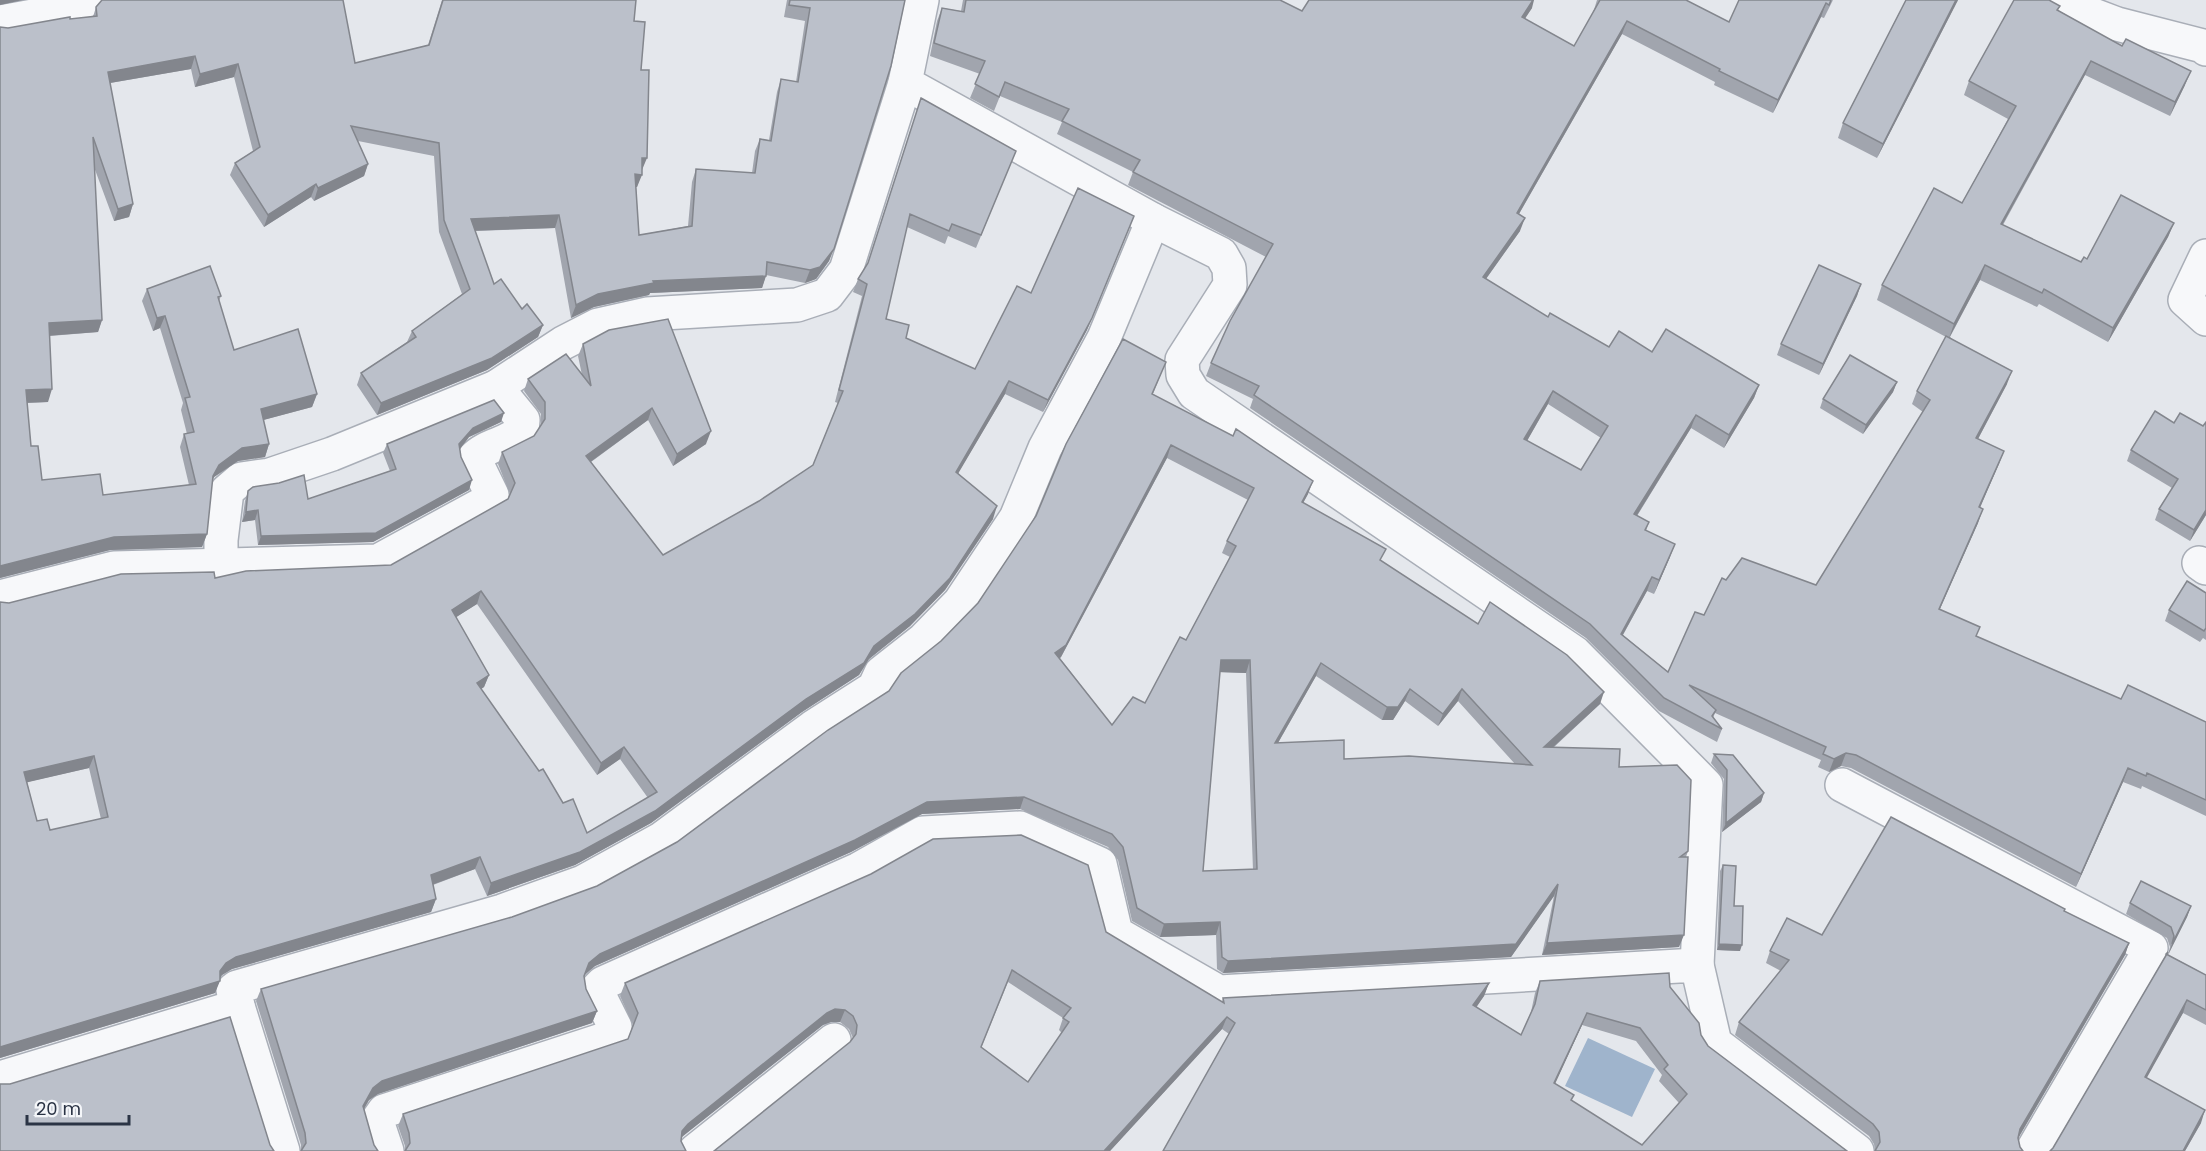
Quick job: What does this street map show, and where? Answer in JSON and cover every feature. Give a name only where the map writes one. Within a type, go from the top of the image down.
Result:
[{"type":"street","points":[[0,22],[77,8],[85,0]]},
{"type":"street","points":[[221,566],[221,540],[227,491],[241,479],[270,475],[332,454],[496,387],[563,343],[598,325],[647,314],[797,305],[827,295],[846,270],[905,83],[922,0]]},
{"type":"street","points":[[2054,0],[2117,24],[2203,46],[2206,49]]},
{"type":"street","points":[[905,83],[1153,220],[1221,254],[1229,268],[1230,285],[1182,360],[1183,375],[1194,393],[1575,653],[1706,785],[1697,965],[1715,1043],[1857,1151]]},
{"type":"street","points":[[283,1151],[238,1006],[232,995],[237,987],[502,911],[584,882],[661,839],[813,727],[874,688],[881,673],[923,640],[960,602],[1016,518],[1045,448],[1104,338],[1153,220]]},
{"type":"street","points":[[2206,256],[2185,300],[2206,320]]},
{"type":"street","points":[[0,597],[114,568],[378,561],[488,501],[492,495],[490,487],[474,458],[479,453],[516,436],[522,430],[523,420],[496,387]]},
{"type":"street","points":[[1842,785],[2151,948],[2032,1151]]},
{"type":"street","points":[[387,1151],[377,1121],[384,1111],[611,1037],[615,1027],[598,993],[598,988],[603,983],[859,869],[923,833],[1020,828],[1100,864],[1116,933],[1219,992],[1697,965]]},
{"type":"street","points":[[0,1078],[238,1006]]},
{"type":"street","points":[[695,1151],[834,1040]]},
{"type":"water","points":[[1588,1038],[1655,1069],[1632,1117],[1565,1086]]},
{"type":"building","points":[[102,0],[343,0],[355,63],[429,45],[443,0],[636,0],[634,21],[645,22],[641,70],[649,70],[647,158],[642,158],[642,175],[635,174],[639,235],[692,226],[696,169],[755,173],[760,139],[771,141],[781,79],[798,82],[810,8],[789,5],[790,0],[905,0],[891,66],[834,249],[820,267],[810,270],[767,262],[766,276],[653,281],[654,283],[598,294],[576,305],[559,215],[471,219],[494,284],[501,279],[522,309],[527,304],[543,325],[492,358],[381,403],[361,373],[416,337],[412,331],[470,289],[444,220],[439,143],[351,126],[368,164],[318,188],[316,184],[268,215],[235,163],[260,147],[238,64],[200,74],[195,56],[108,72],[133,204],[118,209],[93,137],[102,320],[49,323],[52,389],[26,390],[31,446],[38,446],[42,480],[100,474],[103,495],[196,484],[184,434],[194,432],[185,398],[190,397],[165,316],[157,318],[147,289],[210,266],[221,296],[218,297],[234,350],[298,329],[317,394],[261,409],[269,444],[242,448],[219,465],[213,476],[207,534],[114,537],[0,566],[0,27],[8,28],[70,17],[70,19],[97,16],[96,7]]},
{"type":"building","points":[[966,0],[1280,0],[1302,11],[1309,0],[1533,0],[1522,17],[1574,46],[1600,0],[1686,0],[1729,22],[1739,0],[1831,0],[1829,5],[1826,3],[1778,100],[1627,21],[1517,213],[1525,218],[1483,277],[1548,317],[1550,313],[1609,347],[1619,331],[1652,352],[1666,329],[1759,385],[1729,435],[1696,415],[1634,514],[1649,522],[1645,530],[1675,544],[1659,580],[1652,577],[1621,634],[1668,672],[1695,612],[1704,615],[1722,578],[1726,580],[1742,558],[1816,585],[1930,400],[1917,391],[1946,336],[2012,371],[1976,438],[2004,451],[1979,507],[1983,509],[1939,609],[1980,627],[1976,636],[2121,699],[2128,685],[2206,722],[2206,800],[2147,773],[2146,776],[2128,768],[2081,874],[1856,755],[1846,753],[1834,759],[1823,754],[1826,747],[1689,685],[1716,710],[1712,716],[1722,729],[1664,698],[1590,624],[1254,395],[1259,386],[1211,363],[1230,321],[1273,244],[1133,172],[1140,160],[1062,121],[1069,109],[1005,82],[999,97],[975,84],[985,61],[934,43],[942,8],[964,12]],"holes":[[[1553,391],[1608,426],[1581,470],[1524,439]]]},
{"type":"building","points":[[1906,0],[1956,0],[1883,144],[1843,123]]},
{"type":"building","points":[[2014,0],[2049,0],[2060,6],[2057,10],[2122,46],[2126,39],[2191,71],[2175,102],[2091,61],[2001,224],[2081,262],[2084,257],[2087,259],[2121,195],[2174,223],[2113,328],[2044,289],[2042,293],[1985,265],[1954,324],[1882,285],[1934,188],[1962,203],[2016,106],[1969,81]]},
{"type":"building","points":[[921,98],[1016,151],[981,235],[952,224],[949,231],[910,214],[886,319],[909,325],[906,338],[975,369],[1017,286],[1031,293],[1078,188],[1134,216],[1092,318],[1048,400],[1009,381],[956,472],[997,506],[950,578],[915,614],[874,646],[864,663],[806,699],[655,811],[580,852],[491,883],[480,857],[431,875],[436,899],[236,957],[226,963],[220,971],[220,981],[0,1047],[0,602],[9,603],[121,574],[214,572],[215,578],[246,571],[391,565],[508,499],[515,483],[502,452],[534,436],[545,419],[545,402],[528,379],[566,354],[591,386],[583,344],[609,330],[668,319],[711,431],[677,454],[652,408],[586,456],[663,555],[759,501],[813,465],[843,391],[839,390],[867,284],[858,279],[868,263]],"holes":[[[481,591],[601,763],[624,747],[657,792],[587,833],[573,799],[563,803],[543,769],[539,771],[477,683],[489,675],[452,610]],[[94,756],[108,817],[50,830],[47,819],[37,821],[24,772]]]},
{"type":"building","points":[[1819,265],[1861,284],[1823,364],[1781,344]]},
{"type":"building","points":[[1123,339],[1166,362],[1152,394],[1233,436],[1236,429],[1313,481],[1302,502],[1386,549],[1380,560],[1478,624],[1490,602],[1567,655],[1604,692],[1544,747],[1620,749],[1619,767],[1677,765],[1691,780],[1688,851],[1680,857],[1688,857],[1684,935],[1547,943],[1558,884],[1516,944],[1228,961],[1222,957],[1220,922],[1164,924],[1137,908],[1123,847],[1112,834],[1024,797],[927,802],[855,840],[600,954],[589,963],[584,976],[586,989],[597,1011],[382,1081],[373,1088],[363,1106],[374,1145],[378,1151],[301,1151],[306,1143],[305,1133],[261,989],[512,917],[597,886],[677,842],[828,730],[889,691],[901,673],[941,641],[978,603],[1036,516],[1066,444]],"holes":[[[1171,445],[1254,488],[1227,541],[1236,546],[1186,640],[1180,637],[1145,703],[1133,697],[1112,725],[1055,653],[1066,645]],[[1221,660],[1250,660],[1257,869],[1203,871]],[[1321,663],[1387,707],[1398,707],[1410,689],[1443,714],[1462,689],[1532,765],[1409,756],[1344,759],[1344,740],[1275,743]]]},
{"type":"building","points":[[1850,355],[1897,382],[1866,425],[1823,399]]},
{"type":"building","points":[[494,400],[504,413],[473,428],[459,444],[461,457],[472,480],[376,533],[261,536],[258,510],[246,512],[248,491],[253,487],[279,483],[304,475],[308,499],[396,469],[387,444]]},
{"type":"building","points":[[2155,411],[2174,423],[2180,413],[2203,426],[2206,422],[2206,510],[2194,530],[2159,509],[2178,479],[2131,450]]},
{"type":"building","points":[[2187,581],[2206,593],[2206,628],[2204,631],[2169,610]]},
{"type":"building","points":[[1714,754],[1733,755],[1764,793],[1726,823],[1727,770]]},
{"type":"building","points":[[1891,817],[2065,909],[2064,911],[2129,943],[2020,1129],[2018,1138],[2023,1151],[1875,1151],[1880,1142],[1879,1132],[1873,1124],[1739,1022],[1789,960],[1770,951],[1787,918],[1822,935]]},
{"type":"building","points":[[1021,835],[1088,865],[1106,932],[1224,1003],[1223,998],[1489,983],[1473,1005],[1521,1035],[1535,1004],[1540,981],[1669,973],[1670,987],[1699,1023],[1701,1035],[1708,1046],[1847,1151],[1163,1151],[1235,1023],[1227,1017],[1104,1151],[714,1151],[850,1042],[856,1034],[857,1025],[853,1016],[845,1010],[835,1009],[688,1124],[682,1131],[681,1141],[686,1151],[405,1151],[410,1143],[403,1114],[628,1039],[638,1013],[625,983],[871,874],[933,839]],"holes":[[[1012,970],[1071,1008],[1063,1018],[1069,1022],[1028,1082],[981,1047]],[[1587,1013],[1640,1028],[1668,1065],[1664,1069],[1687,1094],[1642,1145],[1571,1100],[1574,1095],[1554,1083]]]},
{"type":"building","points":[[1723,865],[1736,866],[1734,906],[1743,906],[1742,945],[1719,944]]},
{"type":"building","points":[[2141,881],[2191,906],[2172,944],[2174,936],[2171,927],[2130,903]]},
{"type":"building","points":[[2167,954],[2206,975],[2206,1010],[2187,1000],[2145,1077],[2205,1110],[2183,1151],[2050,1151],[2053,1148]]},
{"type":"building","points":[[230,1017],[270,1145],[274,1151],[0,1151],[0,1084],[10,1084]]}]
